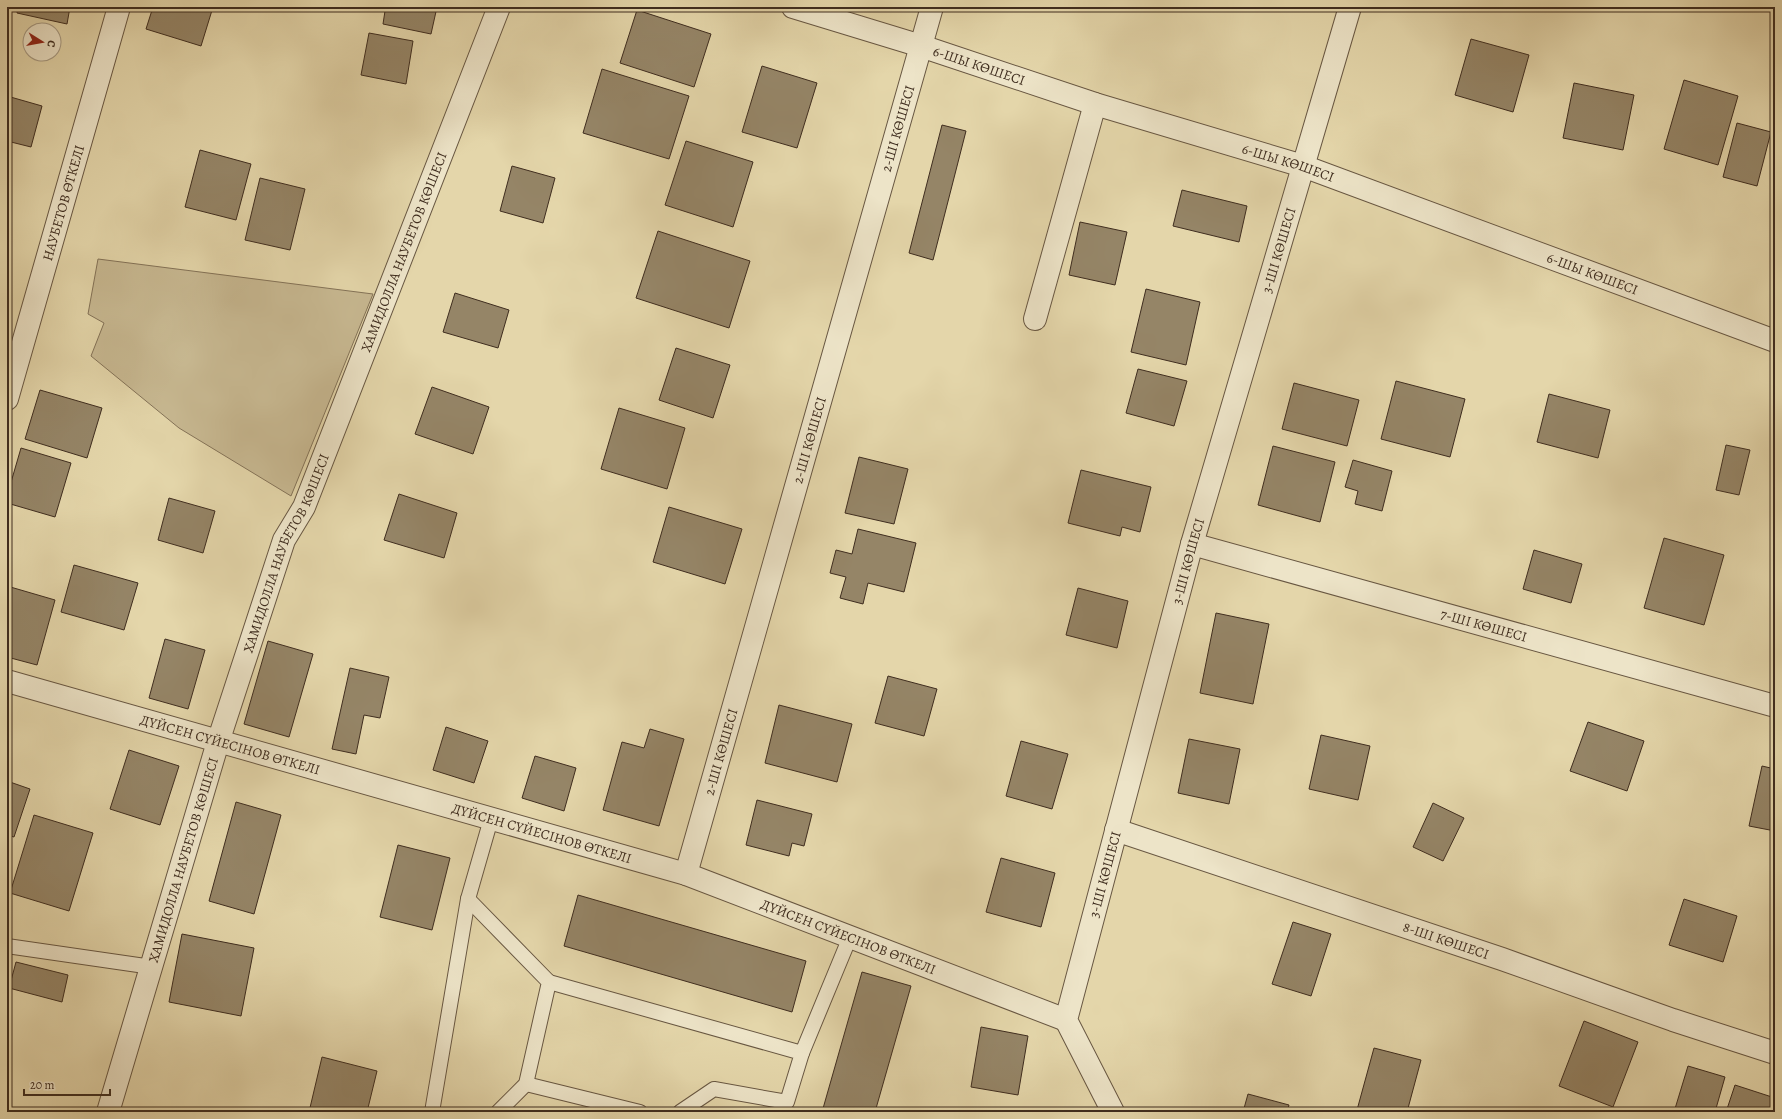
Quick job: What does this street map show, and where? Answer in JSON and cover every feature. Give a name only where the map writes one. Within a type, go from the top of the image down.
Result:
[{"type":"street","name":"НАУБЕТОВ ӨТКЕЛІ","points":[[7,400],[119,7]]},
{"type":"street","name":"ХАМИДОЛЛА НАУБЕТОВ КӨШЕСІ","points":[[108,1112],[218,742],[284,540],[304,507],[499,7]]},
{"type":"street","name":"6-ШЫ КӨШЕСІ","points":[[793,7],[921,46],[1095,104],[1303,166],[1775,341]]},
{"type":"street","name":"2-ШІ КӨШЕСІ","points":[[686,874],[932,7]]},
{"type":"street","name":"3-ШІ КӨШЕСІ","points":[[1066,1020],[1192,544],[1350,7]]},
{"type":"street","points":[[1035,318],[1095,104]]},
{"type":"street","name":"7-ШІ КӨШЕСІ","points":[[1192,544],[1775,706]]},
{"type":"street","name":"ДҮЙСЕН СҮЙЕСІНОВ ӨТКЕЛІ","points":[[7,681],[686,874],[1066,1020]]},
{"type":"street","name":"8-ШІ КӨШЕСІ","points":[[1116,830],[1502,959],[1673,1020],[1775,1053]]},
{"type":"street","points":[[1066,1020],[1113,1112]]},
{"type":"lane","points":[[432,1112],[468,899],[491,819]]},
{"type":"lane","points":[[468,899],[549,982],[802,1053]]},
{"type":"lane","points":[[680,1112],[714,1089],[787,1102],[802,1053],[850,937]]},
{"type":"lane","points":[[7,946],[152,967]]},
{"type":"lane","points":[[498,1112],[526,1084],[549,982]]},
{"type":"lane","points":[[526,1084],[640,1112]]},
{"type":"shaded area","points":[[98,259],[373,294],[291,496],[179,428],[91,356],[104,323],[88,314]]},
{"type":"building","points":[[18,7],[70,7],[67,24],[17,13]]},
{"type":"building","points":[[153,7],[213,7],[201,46],[146,29]]},
{"type":"building","points":[[375,7],[437,7],[431,34],[383,24],[385,11],[375,9]]},
{"type":"building","points":[[637,10],[711,34],[694,87],[620,63]]},
{"type":"building","points":[[369,33],[413,41],[406,84],[361,75]]},
{"type":"building","points":[[1471,39],[1529,55],[1513,112],[1455,95]]},
{"type":"building","points":[[762,66],[817,83],[797,148],[742,132]]},
{"type":"building","points":[[602,69],[689,96],[669,159],[583,133]]},
{"type":"building","points":[[1684,80],[1738,96],[1718,165],[1664,149]]},
{"type":"building","points":[[1574,83],[1634,95],[1623,150],[1563,138]]},
{"type":"building","points":[[7,96],[42,106],[31,147],[7,141]]},
{"type":"building","points":[[1737,123],[1771,132],[1757,186],[1723,177]]},
{"type":"building","points":[[942,125],[966,131],[933,260],[909,253]]},
{"type":"building","points":[[686,141],[753,162],[733,227],[665,205]]},
{"type":"building","points":[[200,150],[251,164],[236,220],[185,207]]},
{"type":"building","points":[[512,166],[555,178],[543,223],[500,211]]},
{"type":"building","points":[[260,178],[305,189],[290,250],[245,240]]},
{"type":"building","points":[[1182,190],[1247,206],[1239,242],[1173,226]]},
{"type":"building","points":[[1080,222],[1127,232],[1115,285],[1069,275]]},
{"type":"building","points":[[658,231],[750,261],[729,328],[636,298]]},
{"type":"building","points":[[1146,289],[1200,302],[1186,365],[1131,352]]},
{"type":"building","points":[[455,293],[509,310],[498,348],[443,332]]},
{"type":"building","points":[[676,348],[730,365],[713,418],[659,400]]},
{"type":"building","points":[[1138,369],[1187,381],[1174,426],[1126,413]]},
{"type":"building","points":[[1396,381],[1465,399],[1450,457],[1381,439]]},
{"type":"building","points":[[1294,383],[1359,400],[1347,446],[1282,429]]},
{"type":"building","points":[[432,387],[489,407],[473,454],[415,434]]},
{"type":"building","points":[[40,390],[102,408],[87,458],[25,439]]},
{"type":"building","points":[[1549,394],[1610,410],[1598,458],[1537,442]]},
{"type":"building","points":[[619,408],[685,428],[667,489],[601,469]]},
{"type":"building","points":[[1726,445],[1750,450],[1739,495],[1716,490]]},
{"type":"building","points":[[1273,446],[1335,462],[1320,522],[1258,505]]},
{"type":"building","points":[[21,448],[71,463],[55,517],[7,503],[7,496]]},
{"type":"building","points":[[859,457],[908,469],[894,524],[845,513]]},
{"type":"building","points":[[1353,460],[1392,471],[1382,511],[1355,504],[1358,491],[1345,487]]},
{"type":"building","points":[[1081,470],[1151,487],[1140,532],[1122,527],[1120,536],[1068,523]]},
{"type":"building","points":[[399,494],[457,513],[444,558],[384,540]]},
{"type":"building","points":[[169,498],[215,511],[203,553],[158,540]]},
{"type":"building","points":[[669,507],[742,529],[725,584],[653,562]]},
{"type":"building","points":[[858,529],[916,543],[904,592],[868,583],[863,604],[840,598],[846,577],[830,573],[836,550],[852,554]]},
{"type":"building","points":[[1664,538],[1724,555],[1704,625],[1644,608]]},
{"type":"building","points":[[1534,550],[1582,564],[1571,603],[1523,589]]},
{"type":"building","points":[[74,565],[138,583],[124,630],[61,612]]},
{"type":"building","points":[[7,586],[55,600],[37,665],[7,657]]},
{"type":"building","points":[[1078,588],[1128,601],[1117,648],[1066,635]]},
{"type":"building","points":[[1216,613],[1269,624],[1253,704],[1200,693]]},
{"type":"building","points":[[165,639],[205,650],[188,709],[149,698]]},
{"type":"building","points":[[268,641],[313,654],[289,737],[244,724]]},
{"type":"building","points":[[350,668],[389,677],[380,718],[364,715],[356,754],[332,749]]},
{"type":"building","points":[[888,676],[937,689],[924,736],[875,723]]},
{"type":"building","points":[[779,705],[852,724],[837,782],[765,763]]},
{"type":"building","points":[[1588,722],[1644,741],[1627,791],[1570,771]]},
{"type":"building","points":[[446,727],[488,741],[474,783],[433,770]]},
{"type":"building","points":[[650,729],[684,739],[659,826],[603,810],[622,742],[644,748]]},
{"type":"building","points":[[1321,735],[1370,746],[1358,800],[1309,789]]},
{"type":"building","points":[[1189,739],[1240,749],[1229,804],[1178,793]]},
{"type":"building","points":[[1021,741],[1068,754],[1052,809],[1006,796]]},
{"type":"building","points":[[129,750],[179,766],[160,825],[110,809]]},
{"type":"building","points":[[535,756],[576,768],[564,811],[522,798]]},
{"type":"building","points":[[1762,766],[1775,769],[1775,831],[1749,826]]},
{"type":"building","points":[[7,781],[30,789],[14,837],[7,835]]},
{"type":"building","points":[[757,800],[812,814],[804,846],[792,843],[789,856],[746,845]]},
{"type":"building","points":[[236,802],[281,815],[254,914],[209,901]]},
{"type":"building","points":[[1433,803],[1464,818],[1443,861],[1413,847]]},
{"type":"building","points":[[34,815],[93,833],[69,911],[10,893]]},
{"type":"building","points":[[398,845],[450,858],[432,930],[380,917]]},
{"type":"building","points":[[1001,858],[1055,873],[1041,927],[986,912]]},
{"type":"building","points":[[578,895],[806,961],[792,1012],[564,946]]},
{"type":"building","points":[[1684,899],[1737,916],[1723,962],[1669,945]]},
{"type":"building","points":[[1293,922],[1331,934],[1311,996],[1272,984]]},
{"type":"building","points":[[182,934],[254,948],[241,1016],[169,1002]]},
{"type":"building","points":[[16,962],[68,975],[62,1002],[9,988]]},
{"type":"building","points":[[862,972],[911,986],[875,1112],[822,1112]]},
{"type":"building","points":[[1584,1021],[1638,1042],[1613,1107],[1559,1086]]},
{"type":"building","points":[[981,1027],[1028,1036],[1018,1095],[971,1087]]},
{"type":"building","points":[[1374,1048],[1421,1060],[1407,1112],[1364,1112],[1357,1110]]},
{"type":"building","points":[[322,1057],[377,1071],[367,1112],[309,1112]]},
{"type":"building","points":[[1688,1066],[1725,1077],[1715,1112],[1674,1112]]},
{"type":"building","points":[[1735,1085],[1775,1098],[1775,1112],[1726,1112]]},
{"type":"building","points":[[1248,1094],[1289,1105],[1287,1112],[1243,1112]]}]
